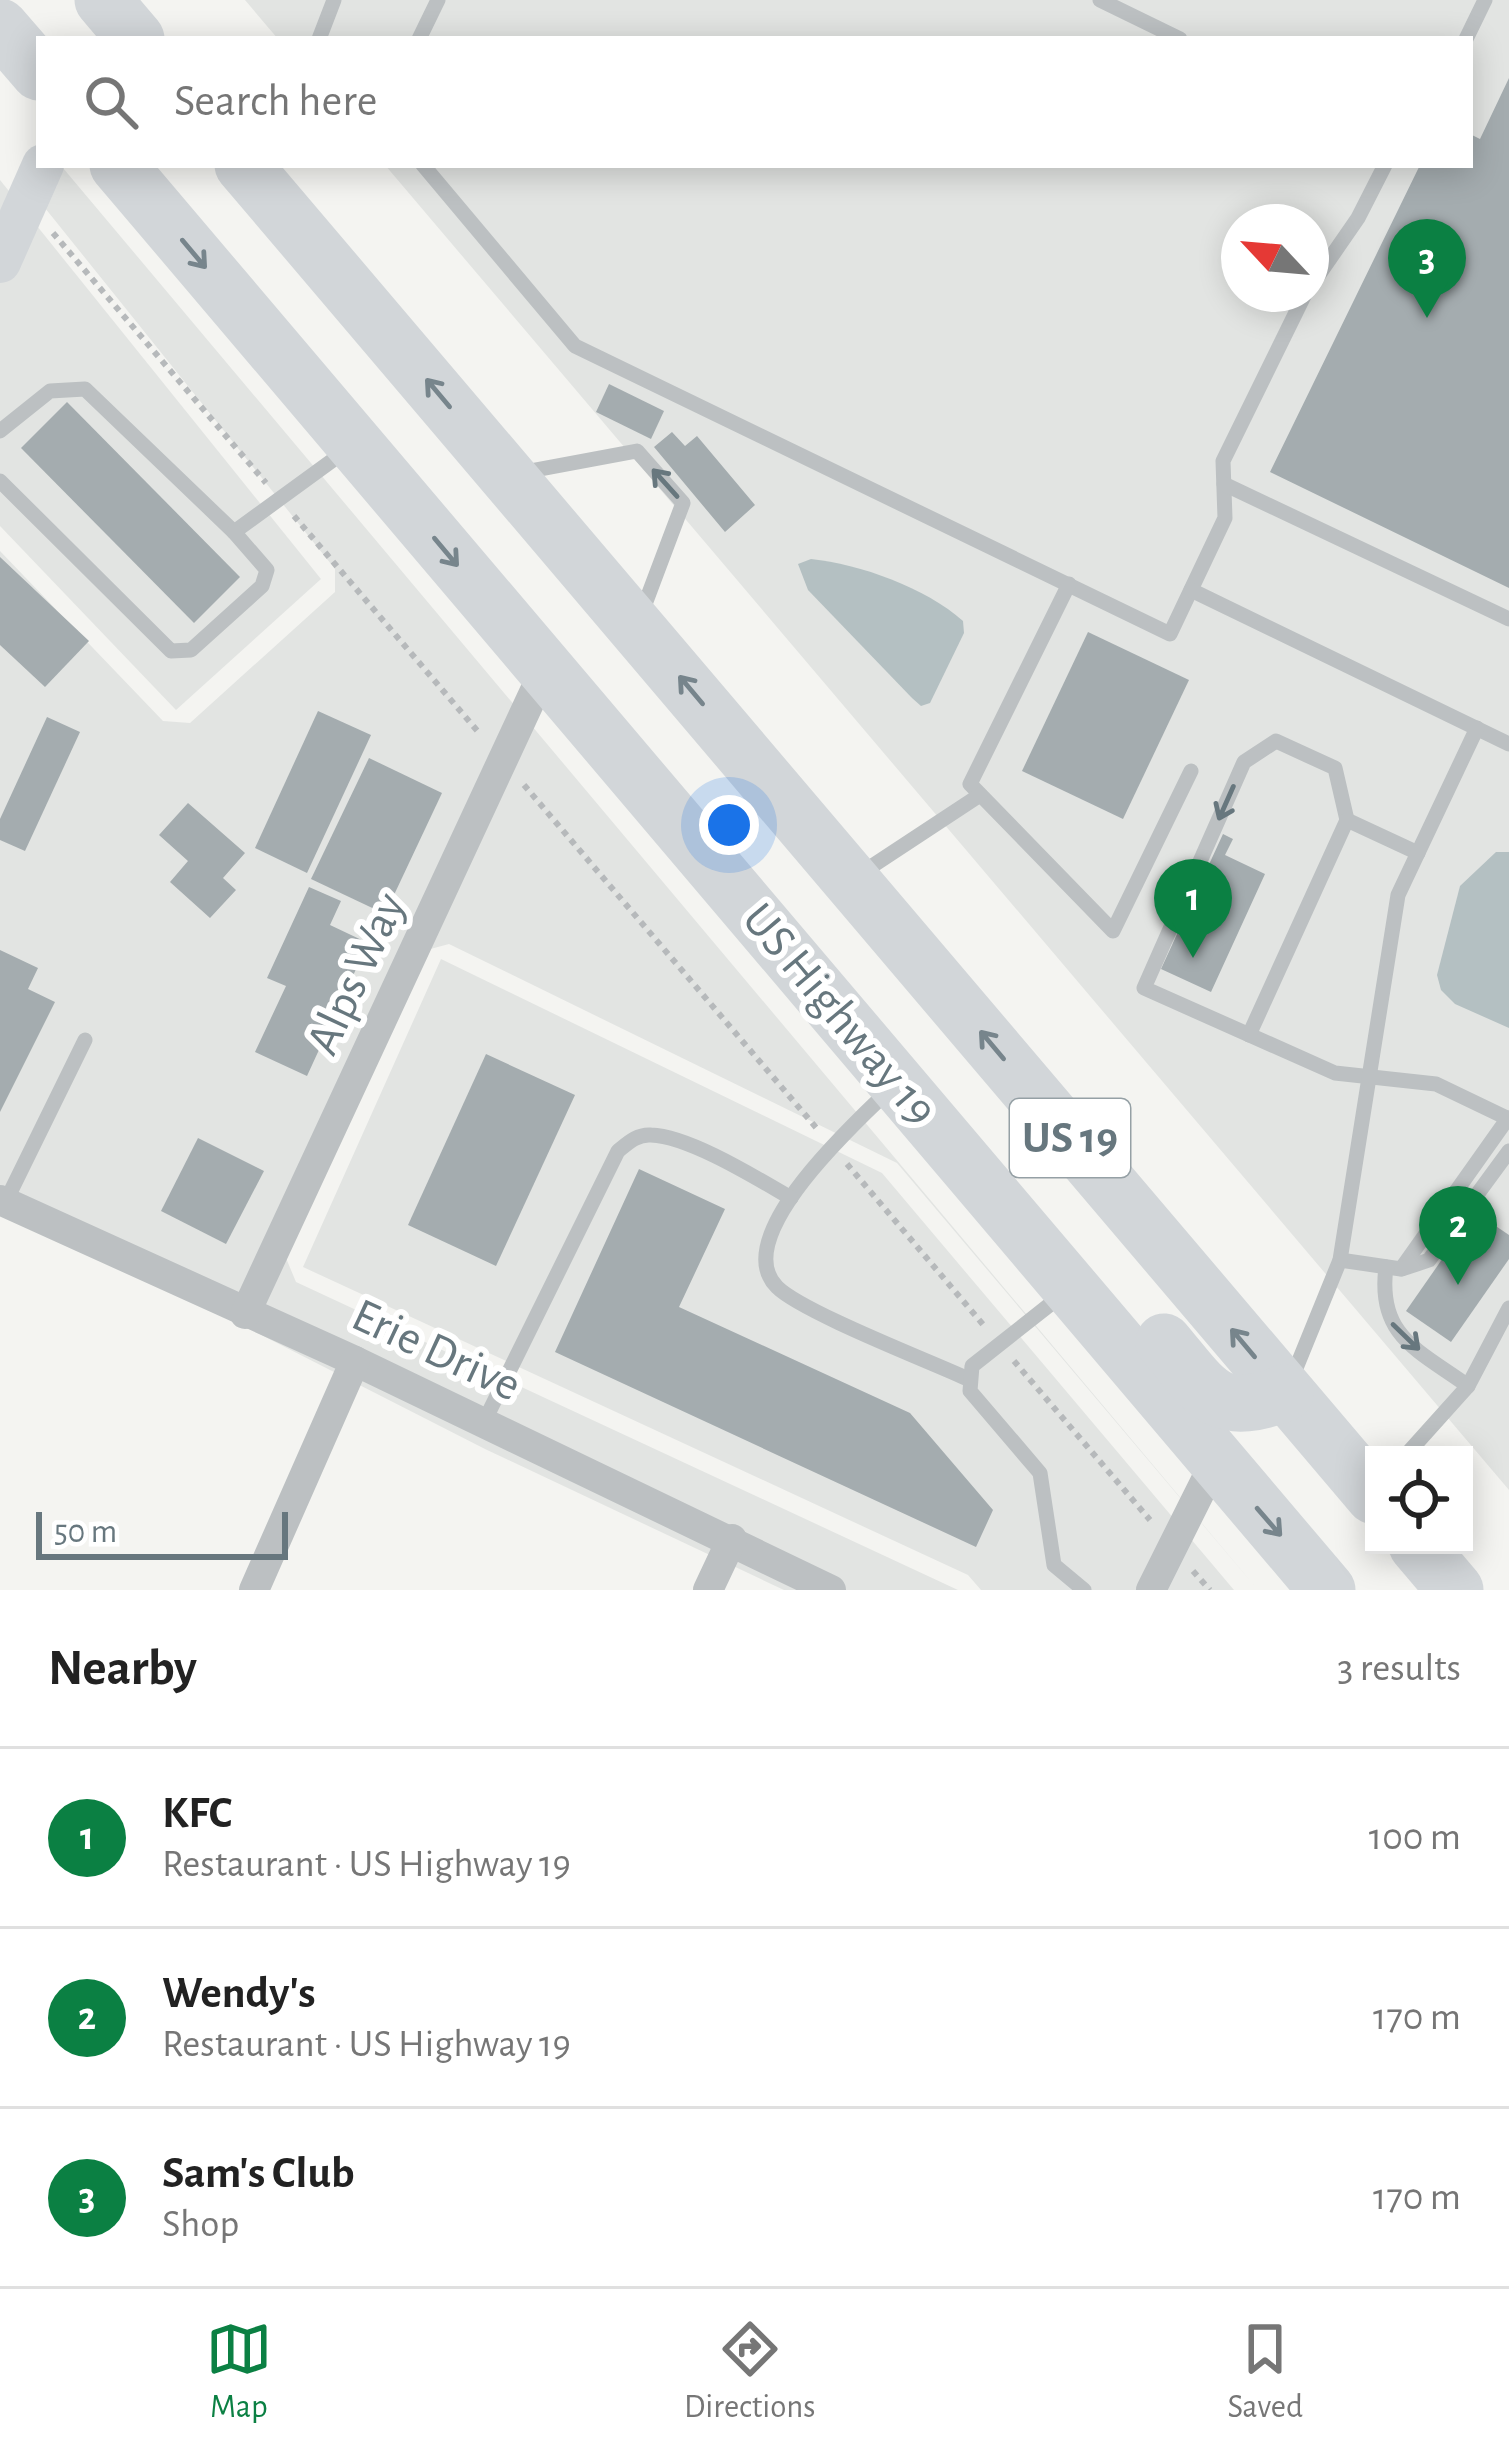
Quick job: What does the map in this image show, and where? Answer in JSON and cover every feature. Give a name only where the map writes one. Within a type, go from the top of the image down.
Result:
[{"type":"highway","points":[[0,27],[36,69]]},
{"type":"highway","name":"US Highway 19","points":[[121,168],[1327,1590]]},
{"type":"highway","name":"US Highway 19","points":[[246,168],[1286,1393],[1365,1468]]},
{"type":"highway","points":[[794,963],[928,1067],[1211,1395],[1239,1407],[1286,1393]]},
{"type":"highway","points":[[1425,1554],[1456,1590]]},
{"type":"street","points":[[0,262],[34,183]]},
{"type":"street","name":"Alps Way","points":[[245,1314],[545,669]]},
{"type":"street","name":"Erie Drive","points":[[2,1206],[355,1361],[831,1590]]},
{"type":"street","points":[[254,1590],[355,1361]]},
{"type":"street","points":[[1151,1590],[1216,1460]]},
{"type":"street","points":[[708,1590],[732,1539]]},
{"type":"lane","points":[[320,36],[334,0]]},
{"type":"lane","points":[[420,36],[438,0]]},
{"type":"lane","points":[[1100,0],[1174,36]]},
{"type":"lane","points":[[1467,36],[1485,0]]},
{"type":"lane","points":[[426,168],[575,346],[1170,634],[1225,518],[1223,461],[1296,312]]},
{"type":"lane","points":[[1329,260],[1383,168]]},
{"type":"lane","points":[[0,431],[50,391],[85,389],[235,532],[267,570],[262,586],[191,650],[171,650],[0,481]]},
{"type":"lane","points":[[235,532],[355,444]]},
{"type":"lane","points":[[507,475],[637,451],[683,503],[636,626]]},
{"type":"lane","points":[[1224,484],[1509,619]]},
{"type":"lane","points":[[1069,584],[970,784],[1113,931],[1192,771]]},
{"type":"lane","points":[[1191,590],[1509,744]]},
{"type":"lane","points":[[1286,1393],[1340,1259],[1398,895],[1477,728]]},
{"type":"lane","points":[[1249,1035],[1347,820],[1335,768],[1276,741],[1244,762],[1144,988],[1249,1035],[1335,1072],[1436,1084],[1508,1119],[1394,1268],[1382,1300],[1396,1334],[1468,1386]]},
{"type":"lane","points":[[852,880],[980,795]]},
{"type":"lane","points":[[1347,820],[1418,853]]},
{"type":"lane","points":[[2,1206],[85,1040]]},
{"type":"lane","points":[[896,1082],[831,1146],[777,1216],[768,1272],[777,1287],[968,1379]]},
{"type":"lane","points":[[484,1422],[618,1151],[634,1138],[652,1135],[681,1143],[791,1198]]},
{"type":"lane","points":[[1340,1259],[1394,1268],[1430,1260],[1509,1151]]},
{"type":"lane","points":[[1071,1288],[972,1366],[968,1379],[970,1391],[1040,1473],[1054,1565],[1084,1590]]},
{"type":"lane","points":[[1414,1446],[1468,1386],[1509,1308]]},
{"type":"path","points":[[34,183],[280,499],[1210,1590]]},
{"type":"shaded area","points":[[245,0],[1509,0],[1509,1490],[388,168],[1473,168],[1473,36],[275,36]]},
{"type":"shaded area","points":[[63,168],[1258,1590],[897,1163],[449,944],[423,951],[286,1258],[296,1282],[958,1590],[784,1590],[485,1449],[0,1202],[0,551],[163,721],[190,723],[335,592],[335,569],[45,208]]},
{"type":"shaded area","points":[[0,180],[321,579],[176,710],[0,526]]},
{"type":"shaded area","points":[[811,559],[891,580],[931,598],[963,621],[964,633],[930,703],[921,706],[912,698],[808,590],[798,564]]},
{"type":"shaded area","points":[[1496,852],[1509,852],[1509,1028],[1455,1004],[1441,990],[1437,975],[1460,886]]},
{"type":"shaded area","points":[[441,959],[882,1173],[1234,1590],[981,1590],[968,1575],[303,1267]]},
{"type":"building","points":[[1509,78],[1509,588],[1270,472],[1419,168],[1473,168],[1473,136],[1480,139]]},
{"type":"building","points":[[609,384],[664,411],[651,439],[596,412]]},
{"type":"building","points":[[67,402],[240,577],[194,623],[21,448]]},
{"type":"building","points":[[672,432],[685,446],[697,436],[755,505],[725,532],[654,447]]},
{"type":"building","points":[[0,557],[89,641],[45,687],[0,645]]},
{"type":"building","points":[[1088,632],[1189,680],[1123,819],[1022,771]]},
{"type":"building","points":[[318,711],[371,735],[307,873],[255,848]]},
{"type":"building","points":[[47,717],[80,732],[25,851],[0,840],[0,819]]},
{"type":"building","points":[[369,758],[442,793],[385,914],[311,879]]},
{"type":"building","points":[[188,803],[245,853],[223,878],[236,890],[210,918],[170,882],[188,861],[159,835]]},
{"type":"building","points":[[1223,834],[1233,839],[1225,855],[1265,874],[1211,992],[1161,969]]},
{"type":"building","points":[[309,887],[341,901],[330,925],[368,943],[307,1076],[255,1052],[286,986],[267,978]]},
{"type":"building","points":[[0,950],[38,968],[28,989],[55,1002],[0,1112]]},
{"type":"building","points":[[486,1054],[575,1095],[496,1266],[408,1225]]},
{"type":"building","points":[[198,1138],[264,1171],[226,1244],[161,1211]]},
{"type":"building","points":[[639,1169],[725,1209],[679,1307],[910,1413],[993,1510],[976,1547],[555,1352]]},
{"type":"building","points":[[1475,1212],[1509,1235],[1509,1259],[1451,1342],[1406,1311]]},
{"type":"place","name":"Sam's Club","points":[[1427,318]]},
{"type":"place","name":"KFC","points":[[1193,958]]},
{"type":"place","name":"Wendy's","points":[[1458,1285]]}]
